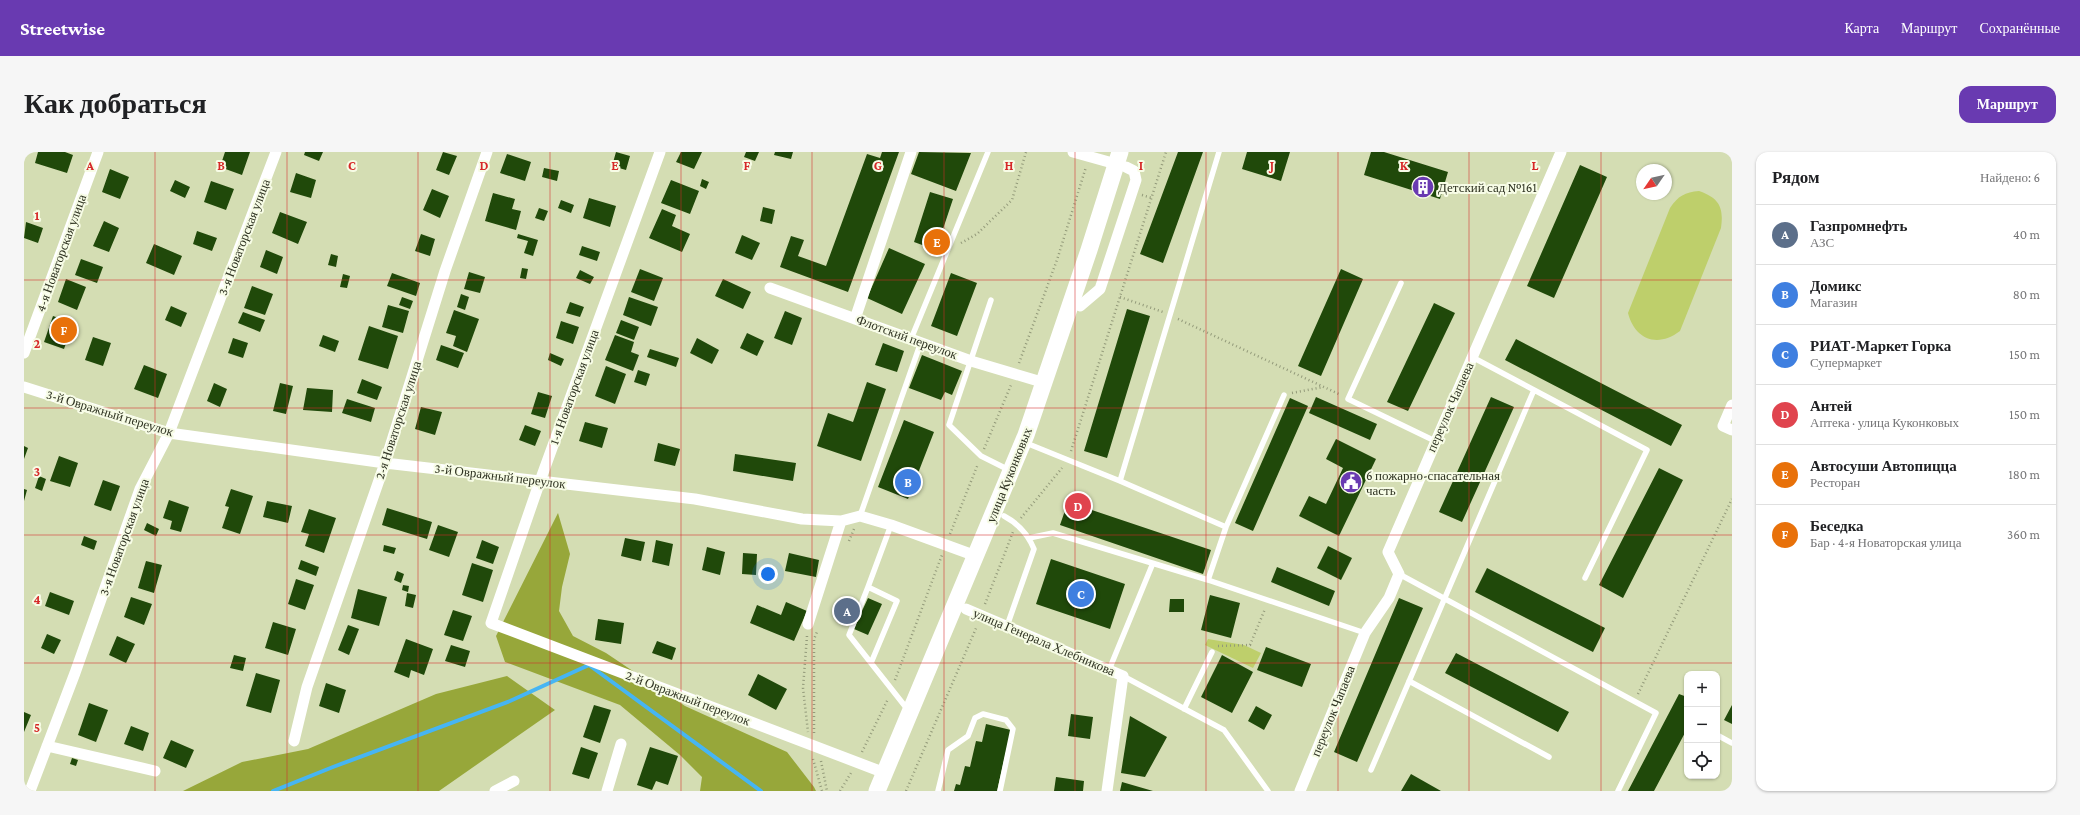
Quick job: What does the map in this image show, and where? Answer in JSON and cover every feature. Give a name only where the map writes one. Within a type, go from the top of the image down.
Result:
[{"type":"main road","name":"улица Куконковых","points":[[890,791],[966,609],[1010,520],[1031,445],[1080,306],[1123,158]]},
{"type":"main road","name":"улица Куконковых","points":[[877,791],[1012,471],[1123,158]]},
{"type":"street","name":"4-я Новаторская улица","points":[[24,353],[98,152]]},
{"type":"street","name":"3-я Новаторская улица","points":[[30,791],[140,489],[169,433],[276,152]]},
{"type":"street","name":"2-я Новаторская улица","points":[[294,741],[307,687],[385,463],[445,271],[487,152]]},
{"type":"street","name":"1-я Новаторская улица","points":[[491,623],[540,481],[660,152]]},
{"type":"street","points":[[855,319],[911,152]]},
{"type":"street","name":"переулок Чапаева","points":[[1300,791],[1365,633],[1389,598],[1399,574],[1388,552],[1561,152]]},
{"type":"street","points":[[1082,154],[1123,158]]},
{"type":"street","name":"Флотский переулок","points":[[770,288],[971,361],[1015,373],[1044,383]]},
{"type":"street","name":"3-й Овражный переулок","points":[[24,387],[169,433],[385,463],[695,499],[802,519],[841,521],[860,516]]},
{"type":"street","points":[[1728,428],[1732,405]]},
{"type":"street","points":[[860,516],[891,525],[976,556]]},
{"type":"street","points":[[813,624],[841,521]]},
{"type":"street","name":"улица Генерала Хлебникова","points":[[966,609],[1123,676]]},
{"type":"street","name":"2-й Овражный переулок","points":[[491,623],[812,740],[857,763],[885,774]]},
{"type":"street","points":[[1107,791],[1123,676]]},
{"type":"street","points":[[607,791],[621,744]]},
{"type":"street","points":[[47,746],[155,771]]},
{"type":"street","points":[[495,791],[514,781]]},
{"type":"lane","points":[[860,516],[916,341],[948,251],[988,152]]},
{"type":"lane","points":[[1120,481],[1219,152]]},
{"type":"lane","points":[[1401,283],[1348,398],[1435,441]]},
{"type":"lane","points":[[991,300],[949,425],[981,456],[1012,471]]},
{"type":"lane","points":[[1472,357],[1647,450],[1585,578]]},
{"type":"lane","points":[[1371,770],[1534,390]]},
{"type":"lane","points":[[1208,580],[1226,528],[1284,395]]},
{"type":"lane","points":[[1031,445],[1120,481],[1226,528]]},
{"type":"lane","points":[[1007,626],[1034,549],[1029,538],[1010,520]]},
{"type":"lane","points":[[891,525],[849,635],[892,688],[910,713]]},
{"type":"lane","points":[[1029,538],[1053,532],[1208,580],[1365,633]]},
{"type":"lane","points":[[1109,670],[1153,563]]},
{"type":"lane","points":[[1399,574],[1445,597],[1656,713],[1618,791]]},
{"type":"lane","points":[[868,587],[897,601],[871,663]]},
{"type":"lane","points":[[1184,709],[1212,652]]},
{"type":"lane","points":[[1123,676],[1224,730],[1268,791]]},
{"type":"lane","points":[[1409,681],[1549,756]]},
{"type":"lane","points":[[938,791],[948,750],[968,736],[975,718],[983,714],[1006,720],[1013,729],[1000,791]]},
{"type":"lane","points":[[1720,737],[1732,743]]},
{"type":"path","points":[[948,251],[977,234],[1012,200],[1026,152]]},
{"type":"path","points":[[906,791],[981,615],[1010,520],[1068,461],[1166,152]]},
{"type":"path","points":[[840,791],[857,763],[892,688],[981,456],[1015,373],[1057,260],[1082,154]]},
{"type":"path","points":[[1120,297],[1169,315],[1348,398]]},
{"type":"path","points":[[1284,395],[1322,386]]},
{"type":"path","points":[[1634,702],[1732,498]]},
{"type":"path","points":[[848,542],[860,516]]},
{"type":"path","points":[[1212,652],[1219,646],[1250,645],[1268,601]]},
{"type":"path","points":[[812,740],[813,624]]},
{"type":"path","points":[[813,624],[803,688],[822,791]]},
{"type":"path","points":[[819,756],[827,791]]},
{"type":"green space","points":[[1699,191],[1716,200],[1719,204],[1722,214],[1721,228],[1680,331],[1664,339],[1656,340],[1648,338],[1636,330],[1628,313],[1670,208],[1682,195]]},
{"type":"green space","points":[[558,513],[570,554],[562,587],[559,611],[573,636],[606,653],[685,706],[787,752],[816,791],[700,791],[702,777],[680,755],[620,705],[505,662],[496,636]]},
{"type":"green space","points":[[1208,639],[1244,645],[1261,653],[1253,668],[1205,645]]},
{"type":"green space","points":[[507,676],[555,710],[439,791],[183,791],[242,762],[308,749],[436,694]]},
{"type":"building","points":[[38,152],[65,152],[73,155],[67,173],[35,163]]},
{"type":"building","points":[[225,152],[250,152],[242,175],[220,167]]},
{"type":"building","points":[[305,152],[323,152],[319,161],[304,155]]},
{"type":"building","points":[[443,152],[457,156],[449,175],[436,170]]},
{"type":"building","points":[[616,152],[630,156],[626,170],[612,166]]},
{"type":"building","points":[[681,152],[702,152],[694,169],[676,162]]},
{"type":"building","points":[[746,152],[759,152],[755,161],[744,157]]},
{"type":"building","points":[[775,152],[793,152],[791,159],[774,155]]},
{"type":"building","points":[[882,152],[899,152],[848,292],[780,267],[791,236],[804,240],[798,256],[826,266],[867,154],[880,158]]},
{"type":"building","points":[[919,152],[971,153],[956,191],[911,174]]},
{"type":"building","points":[[1178,152],[1203,152],[1163,263],[1140,254]]},
{"type":"building","points":[[1247,152],[1290,152],[1281,181],[1242,169]]},
{"type":"building","name":"Детский сад №161","points":[[1371,152],[1384,152],[1448,172],[1440,199],[1364,175]]},
{"type":"building","points":[[507,154],[531,162],[525,181],[500,173]]},
{"type":"building","points":[[1580,165],[1607,177],[1554,298],[1527,286]]},
{"type":"building","points":[[544,168],[559,171],[557,181],[542,177]]},
{"type":"building","points":[[110,169],[129,177],[120,199],[102,192]]},
{"type":"building","points":[[296,173],[316,180],[311,198],[290,192]]},
{"type":"building","points":[[702,179],[709,182],[706,189],[700,186]]},
{"type":"building","points":[[175,180],[190,187],[185,198],[170,191]]},
{"type":"building","points":[[671,180],[699,191],[690,214],[661,203]]},
{"type":"building","points":[[211,181],[234,189],[226,210],[204,202]]},
{"type":"building","points":[[432,189],[449,196],[440,218],[423,210]]},
{"type":"building","points":[[930,192],[953,199],[936,250],[914,242]]},
{"type":"building","points":[[493,193],[515,199],[512,209],[521,211],[516,230],[485,221]]},
{"type":"building","points":[[589,198],[616,206],[610,227],[583,218]]},
{"type":"building","points":[[561,200],[574,205],[571,213],[558,208]]},
{"type":"building","points":[[763,207],[775,210],[772,224],[760,221]]},
{"type":"building","points":[[539,208],[548,211],[544,221],[535,218]]},
{"type":"building","points":[[662,209],[676,215],[672,226],[690,234],[682,252],[649,238]]},
{"type":"building","points":[[280,212],[307,222],[298,244],[272,233]]},
{"type":"building","points":[[104,221],[119,228],[109,252],[93,246]]},
{"type":"building","points":[[26,222],[43,228],[38,243],[24,238]]},
{"type":"building","points":[[197,231],[217,238],[212,251],[193,244]]},
{"type":"building","points":[[421,234],[435,239],[430,256],[415,251]]},
{"type":"building","points":[[518,234],[538,240],[533,256],[524,253],[528,241],[517,238]]},
{"type":"building","points":[[742,235],[760,243],[752,260],[735,253]]},
{"type":"building","points":[[154,244],[182,256],[174,275],[146,263]]},
{"type":"building","points":[[582,246],[600,252],[597,261],[579,255]]},
{"type":"building","points":[[889,248],[925,264],[902,314],[867,298]]},
{"type":"building","points":[[266,250],[283,257],[277,274],[260,267]]},
{"type":"building","points":[[331,254],[338,256],[336,267],[328,265]]},
{"type":"building","points":[[81,259],[103,267],[97,283],[75,275]]},
{"type":"building","points":[[522,268],[528,269],[526,279],[520,278]]},
{"type":"building","points":[[640,269],[663,278],[654,301],[631,292]]},
{"type":"building","points":[[1341,269],[1363,279],[1321,376],[1298,366]]},
{"type":"building","points":[[580,270],[594,277],[590,284],[576,278]]},
{"type":"building","points":[[469,272],[485,277],[480,293],[464,289]]},
{"type":"building","points":[[392,273],[420,283],[416,296],[387,286]]},
{"type":"building","points":[[951,273],[977,283],[957,336],[931,326]]},
{"type":"building","points":[[343,274],[350,276],[347,288],[340,287]]},
{"type":"building","points":[[66,279],[86,287],[77,310],[58,302]]},
{"type":"building","points":[[723,279],[751,292],[743,309],[715,296]]},
{"type":"building","points":[[252,286],[273,294],[265,315],[244,308]]},
{"type":"building","points":[[461,294],[469,297],[465,310],[457,307]]},
{"type":"building","points":[[402,297],[413,301],[410,309],[399,305]]},
{"type":"building","points":[[629,297],[658,307],[651,326],[623,315]]},
{"type":"building","points":[[570,302],[584,307],[580,317],[566,313]]},
{"type":"building","points":[[1434,303],[1455,313],[1408,411],[1387,402]]},
{"type":"building","points":[[388,305],[409,311],[403,333],[382,327]]},
{"type":"building","points":[[171,306],[187,313],[181,327],[165,320]]},
{"type":"building","points":[[1127,309],[1150,316],[1107,458],[1084,451]]},
{"type":"building","points":[[454,310],[479,319],[467,352],[453,346],[456,336],[446,333]]},
{"type":"building","points":[[785,311],[802,318],[792,345],[774,338]]},
{"type":"building","points":[[243,312],[265,320],[260,332],[238,323]]},
{"type":"building","points":[[53,316],[73,323],[64,349],[44,342]]},
{"type":"building","points":[[621,320],[639,327],[634,340],[616,333]]},
{"type":"building","points":[[561,321],[579,327],[573,344],[556,338]]},
{"type":"building","points":[[369,326],[398,336],[388,369],[358,360]]},
{"type":"building","points":[[747,333],[764,341],[757,356],[740,348]]},
{"type":"building","points":[[323,335],[339,341],[335,352],[319,346]]},
{"type":"building","points":[[615,335],[634,342],[631,352],[639,355],[633,371],[605,360]]},
{"type":"building","points":[[93,337],[111,343],[103,366],[85,360]]},
{"type":"building","points":[[233,338],[248,343],[243,358],[228,353]]},
{"type":"building","points":[[697,338],[719,350],[712,364],[690,353]]},
{"type":"building","points":[[1516,339],[1682,425],[1671,446],[1505,360]]},
{"type":"building","points":[[883,343],[904,351],[897,372],[875,365]]},
{"type":"building","points":[[441,345],[464,353],[458,368],[436,360]]},
{"type":"building","points":[[650,349],[679,358],[676,367],[647,357]]},
{"type":"building","points":[[550,353],[564,359],[561,366],[548,360]]},
{"type":"building","points":[[922,355],[962,371],[952,395],[945,392],[941,400],[909,388]]},
{"type":"building","points":[[144,365],[167,374],[158,398],[134,389]]},
{"type":"building","points":[[606,366],[626,374],[615,404],[595,396]]},
{"type":"building","points":[[638,370],[650,374],[646,386],[634,382]]},
{"type":"building","points":[[362,379],[382,387],[377,400],[357,393]]},
{"type":"building","points":[[867,382],[886,389],[861,461],[817,446],[828,413],[853,422]]},
{"type":"building","points":[[214,383],[227,389],[220,407],[207,401]]},
{"type":"building","points":[[280,383],[293,386],[286,414],[273,411]]},
{"type":"building","points":[[307,388],[333,390],[332,412],[303,410]]},
{"type":"building","points":[[538,392],[552,396],[545,418],[531,414]]},
{"type":"building","points":[[1316,397],[1377,424],[1370,440],[1309,413]]},
{"type":"building","points":[[1491,397],[1514,407],[1462,522],[1439,512]]},
{"type":"building","points":[[1290,398],[1308,406],[1253,531],[1235,523]]},
{"type":"building","points":[[347,399],[375,408],[371,422],[342,413]]},
{"type":"building","points":[[421,407],[442,412],[435,435],[415,429]]},
{"type":"building","points":[[904,420],[934,432],[908,499],[878,487]]},
{"type":"building","points":[[585,422],[608,428],[602,448],[579,441]]},
{"type":"building","points":[[525,425],[541,431],[535,446],[519,440]]},
{"type":"building","name":"6 пожарно-спасательная часть","points":[[1336,439],[1376,459],[1339,536],[1299,516],[1309,496],[1326,504],[1343,468],[1326,459]]},
{"type":"building","points":[[658,443],[680,449],[675,466],[654,461]]},
{"type":"building","points":[[24,446],[28,448],[24,459]]},
{"type":"building","points":[[735,454],[796,463],[793,481],[733,471]]},
{"type":"building","points":[[59,456],[78,463],[70,487],[50,481]]},
{"type":"building","points":[[1659,468],[1683,480],[1623,598],[1599,585]]},
{"type":"building","points":[[39,476],[46,479],[42,491],[35,488]]},
{"type":"building","points":[[103,480],[120,486],[111,511],[94,505]]},
{"type":"building","points":[[24,489],[27,490],[24,501]]},
{"type":"building","points":[[231,489],[253,496],[240,534],[222,528],[229,507],[225,506]]},
{"type":"building","points":[[169,500],[189,507],[181,532],[170,529],[172,521],[163,518]]},
{"type":"building","points":[[267,501],[292,506],[288,523],[263,517]]},
{"type":"building","points":[[1068,502],[1211,550],[1203,574],[1060,525]]},
{"type":"building","points":[[387,508],[432,522],[427,539],[382,525]]},
{"type":"building","points":[[309,509],[336,518],[324,553],[305,546],[309,534],[301,532]]},
{"type":"building","points":[[147,523],[159,529],[156,536],[144,530]]},
{"type":"building","points":[[438,525],[458,532],[449,557],[429,550]]},
{"type":"building","points":[[84,536],[97,541],[94,550],[81,545]]},
{"type":"building","points":[[625,538],[645,542],[641,561],[621,556]]},
{"type":"building","points":[[482,540],[499,547],[493,564],[476,558]]},
{"type":"building","points":[[656,540],[673,544],[669,566],[652,562]]},
{"type":"building","points":[[384,545],[396,548],[394,554],[383,551]]},
{"type":"building","points":[[1328,546],[1352,558],[1341,580],[1317,568]]},
{"type":"building","points":[[707,547],[725,552],[720,575],[702,570]]},
{"type":"building","points":[[743,553],[757,554],[756,575],[742,574]]},
{"type":"building","points":[[789,553],[819,560],[816,577],[785,571]]},
{"type":"building","points":[[1051,559],[1125,584],[1110,629],[1036,604]]},
{"type":"building","points":[[301,560],[319,567],[316,576],[298,569]]},
{"type":"building","points":[[146,561],[162,565],[154,593],[138,588]]},
{"type":"building","points":[[472,563],[493,570],[483,602],[462,595]]},
{"type":"building","points":[[1277,567],[1335,591],[1329,606],[1271,582]]},
{"type":"building","points":[[1487,568],[1605,628],[1593,652],[1475,592]]},
{"type":"building","points":[[397,571],[404,574],[401,583],[394,580]]},
{"type":"building","points":[[296,579],[314,585],[305,610],[288,604]]},
{"type":"building","points":[[403,585],[409,586],[408,592],[402,590]]},
{"type":"building","points":[[358,589],[387,597],[379,626],[351,618]]},
{"type":"building","points":[[50,592],[74,601],[69,615],[45,606]]},
{"type":"building","points":[[407,593],[416,595],[413,608],[405,606]]},
{"type":"building","points":[[1210,595],[1240,603],[1231,638],[1201,630]]},
{"type":"building","points":[[131,597],[152,604],[144,625],[124,617]]},
{"type":"building","points":[[868,598],[882,604],[868,635],[854,629],[858,620],[848,616],[847,619],[841,616],[848,602],[853,605],[852,607],[862,611]]},
{"type":"building","points":[[1399,598],[1423,608],[1357,762],[1334,752]]},
{"type":"building","points":[[1170,599],[1184,599],[1184,612],[1169,612]]},
{"type":"building","points":[[786,602],[807,611],[794,641],[750,623],[757,605],[781,615]]},
{"type":"building","points":[[453,610],[472,616],[463,641],[444,635]]},
{"type":"building","points":[[598,619],[624,623],[621,644],[595,640]]},
{"type":"building","points":[[273,622],[296,629],[288,655],[265,648]]},
{"type":"building","points":[[348,625],[359,629],[349,655],[338,650]]},
{"type":"building","points":[[47,634],[61,640],[54,654],[41,648]]},
{"type":"building","points":[[117,636],[135,644],[126,663],[109,655]]},
{"type":"building","points":[[406,639],[433,649],[424,675],[411,670],[409,678],[394,672]]},
{"type":"building","points":[[657,641],[676,648],[672,660],[652,653]]},
{"type":"building","points":[[451,645],[470,651],[465,667],[445,661]]},
{"type":"building","points":[[1266,647],[1311,664],[1302,687],[1257,670]]},
{"type":"building","points":[[1456,653],[1569,712],[1558,732],[1445,673]]},
{"type":"building","points":[[234,655],[246,658],[243,671],[230,668]]},
{"type":"building","points":[[1222,655],[1253,672],[1232,713],[1201,697]]},
{"type":"building","points":[[256,673],[280,680],[271,713],[246,706]]},
{"type":"building","points":[[758,674],[787,689],[776,710],[748,695]]},
{"type":"building","points":[[326,683],[346,690],[339,713],[319,706]]},
{"type":"building","points":[[1679,694],[1684,696],[1684,735],[1654,791],[1628,791]]},
{"type":"building","points":[[89,703],[108,710],[96,742],[78,735]]},
{"type":"building","points":[[594,705],[611,710],[600,743],[583,737]]},
{"type":"building","points":[[1732,705],[1732,724],[1724,720]]},
{"type":"building","points":[[1256,706],[1272,715],[1264,730],[1248,721]]},
{"type":"building","points":[[24,712],[31,715],[24,732]]},
{"type":"building","points":[[1071,714],[1093,717],[1090,739],[1068,736]]},
{"type":"building","points":[[1130,716],[1167,737],[1145,777],[1121,773]]},
{"type":"building","points":[[986,724],[1011,730],[997,791],[954,791],[956,784],[960,785],[965,766],[970,767],[976,741],[982,742]]},
{"type":"building","points":[[131,726],[149,733],[143,751],[124,744]]},
{"type":"building","points":[[171,740],[194,750],[186,768],[163,758]]},
{"type":"building","points":[[581,747],[598,753],[589,779],[572,774]]},
{"type":"building","points":[[650,747],[678,756],[668,785],[656,781],[652,790],[637,785]]},
{"type":"building","points":[[72,758],[78,760],[76,766],[70,764]]},
{"type":"building","points":[[1411,774],[1441,791],[1401,791]]},
{"type":"building","points":[[1056,777],[1084,781],[1083,791],[1054,791]]},
{"type":"building","points":[[1122,782],[1153,791],[1120,791]]},
{"type":"waterway","points":[[273,791],[510,701],[589,665],[761,791]]},
{"type":"place","name":"Детский сад №161","points":[[1423,187]]},
{"type":"place","name":"Автосуши Автопицца","points":[[937,242]]},
{"type":"place","name":"Беседка","points":[[64,330]]},
{"type":"place","name":"Домикс","points":[[908,482]]},
{"type":"place","name":"6 пожарно-спасательная часть","points":[[1351,482]]},
{"type":"place","name":"Антей","points":[[1078,506]]},
{"type":"place","name":"РИАТ-Маркет Горка","points":[[1081,594]]},
{"type":"place","name":"Газпромнефть","points":[[847,611]]}]
